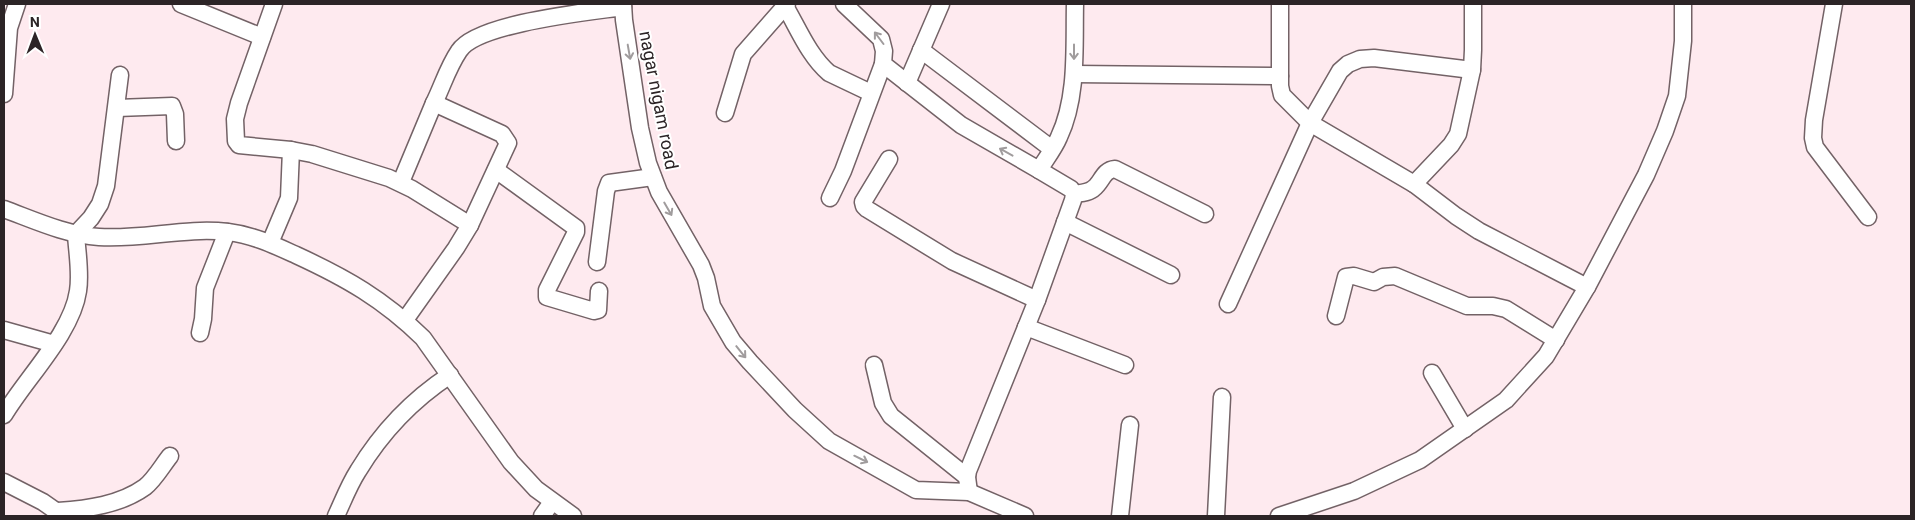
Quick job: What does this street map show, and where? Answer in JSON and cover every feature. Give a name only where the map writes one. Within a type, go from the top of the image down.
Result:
[{"type":"street","points":[[4,94],[9,28],[17,4]]},
{"type":"street","points":[[181,4],[262,37]]},
{"type":"street","points":[[274,4],[238,103],[235,119],[236,141],[240,145],[291,150],[334,159],[401,182],[470,225]]},
{"type":"street","points":[[830,198],[843,170],[883,64],[884,50],[881,39],[844,4]]},
{"type":"street","points":[[907,83],[941,4]]},
{"type":"street","points":[[1038,170],[1059,138],[1064,124],[1074,74],[1075,4]]},
{"type":"street","points":[[1280,4],[1280,86],[1282,95],[1310,123],[1414,184],[1456,216],[1480,231],[1588,287]]},
{"type":"street","points":[[1414,184],[1451,146],[1458,134],[1472,70],[1473,4]]},
{"type":"street","points":[[1284,516],[1354,491],[1420,460],[1506,400],[1546,356],[1588,287],[1646,175],[1665,131],[1677,96],[1683,41],[1683,4]]},
{"type":"street","points":[[1834,4],[1814,120],[1813,138],[1815,147],[1868,217]]},
{"type":"street","points":[[401,182],[459,51],[473,40],[536,19],[623,5]]},
{"type":"street","name":"nagar nigam road","points":[[623,5],[640,128],[653,177],[658,192],[701,265],[712,306],[733,342],[795,410],[839,449],[883,470],[910,487],[922,490],[968,484],[1025,516]]},
{"type":"street","points":[[725,113],[743,54],[786,5],[813,54],[824,68],[871,93]]},
{"type":"street","points":[[921,50],[1052,149]]},
{"type":"street","points":[[1228,304],[1310,123],[1340,71],[1348,64],[1360,59],[1374,58],[1472,70]]},
{"type":"street","points":[[874,365],[884,403],[891,416],[968,484],[1037,300],[1074,194],[1066,184],[1038,170],[961,125],[883,64]]},
{"type":"street","points":[[1074,74],[1280,76]]},
{"type":"street","points":[[5,411],[68,322],[78,294],[76,234],[91,218],[100,204],[103,195],[109,170],[120,75]]},
{"type":"street","points":[[405,320],[470,225],[508,143],[506,138],[434,104]]},
{"type":"street","points":[[117,108],[172,106],[175,114],[176,141]]},
{"type":"street","points":[[270,243],[289,198],[291,150]]},
{"type":"street","points":[[889,159],[864,202],[864,206],[867,209],[960,265],[1037,300]]},
{"type":"street","points":[[1074,194],[1086,192],[1094,188],[1106,172],[1115,169],[1205,214]]},
{"type":"street","points":[[496,170],[576,228],[576,232],[547,290],[546,297],[594,311],[598,310],[599,291]]},
{"type":"street","points":[[597,262],[608,183],[653,177]]},
{"type":"street","points":[[4,210],[76,234],[99,237],[208,230],[248,235],[270,243],[339,275],[384,304],[405,320],[423,338],[511,462],[524,477],[552,502],[573,516]]},
{"type":"street","points":[[1065,222],[1172,275]]},
{"type":"street","points":[[200,333],[205,288],[227,232]]},
{"type":"street","points":[[1336,316],[1346,277],[1354,276],[1374,282],[1383,277],[1395,276],[1467,306],[1493,306],[1506,309],[1556,340]]},
{"type":"street","points":[[1026,327],[1125,365]]},
{"type":"street","points":[[4,330],[54,344]]},
{"type":"street","points":[[1432,374],[1465,429]]},
{"type":"street","points":[[336,516],[356,473],[383,436],[399,417],[430,388],[450,375]]},
{"type":"street","points":[[1216,516],[1222,397]]},
{"type":"street","points":[[1120,516],[1130,424]]},
{"type":"street","points":[[4,482],[61,514],[105,505],[144,487],[156,476],[170,456]]},
{"type":"street","points":[[542,516],[552,502]]}]
